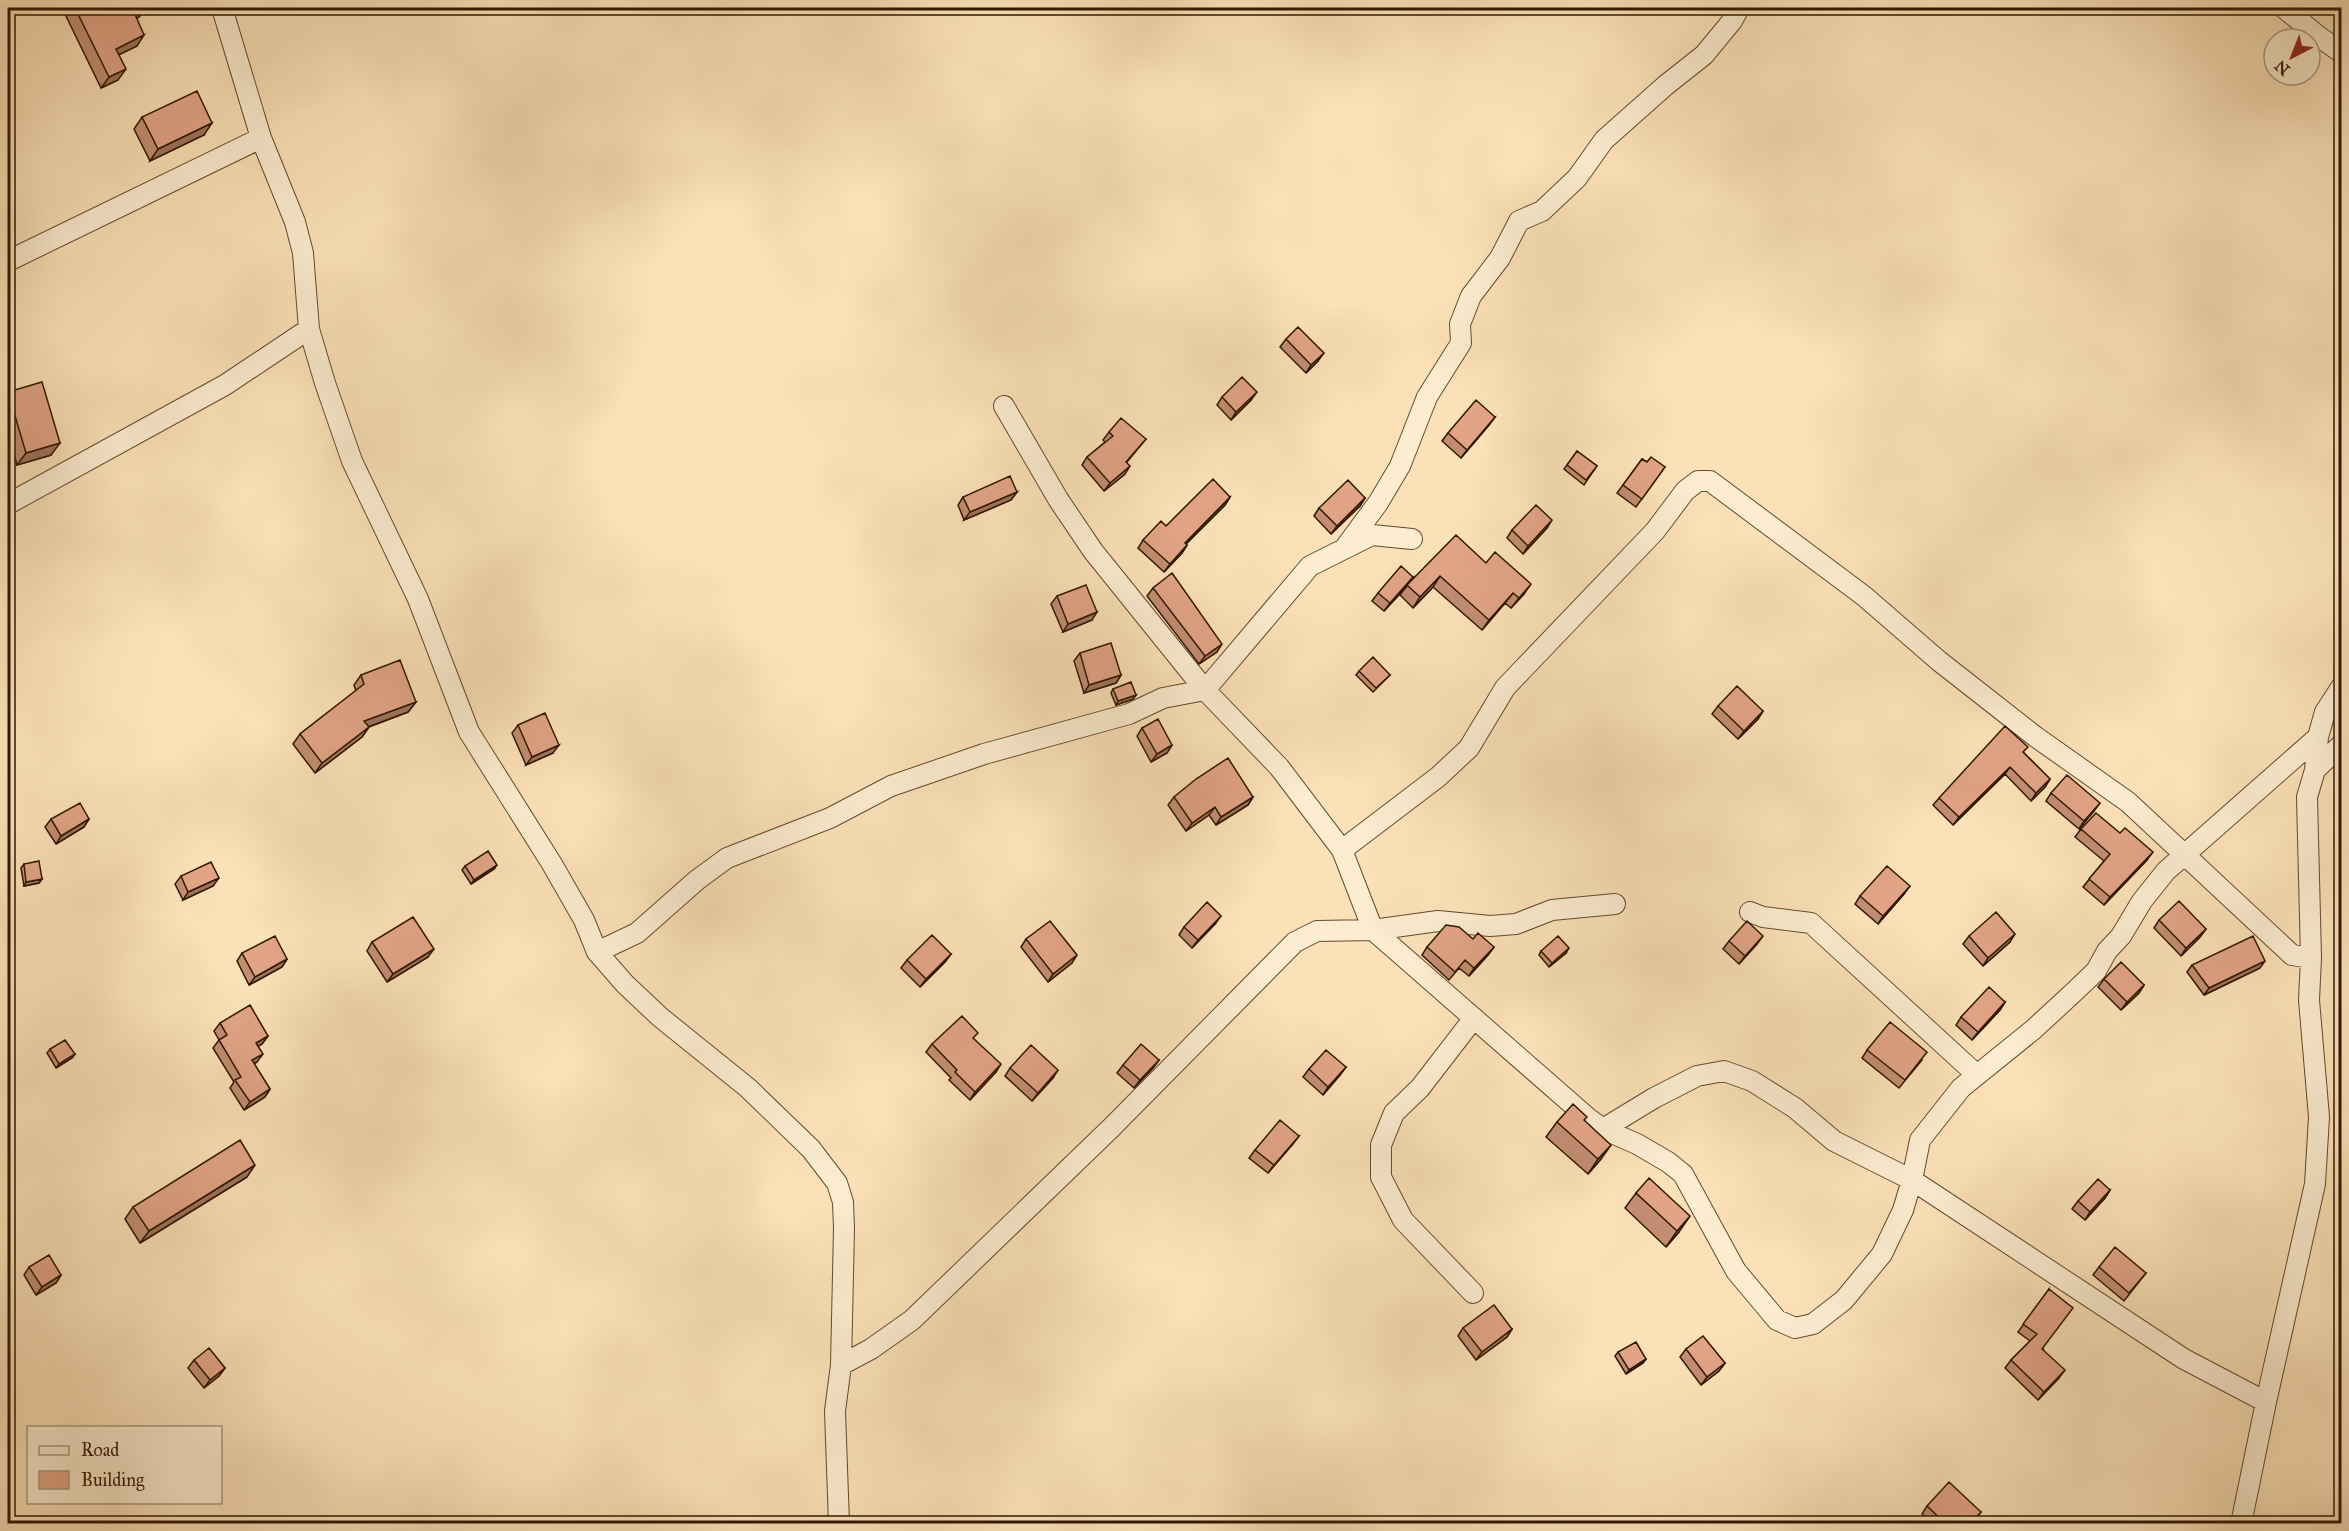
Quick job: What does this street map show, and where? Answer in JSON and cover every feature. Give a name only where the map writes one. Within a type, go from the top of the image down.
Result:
[{"type":"street","points":[[222,8],[261,138],[296,222],[303,253],[309,329],[352,461],[418,599],[469,732],[552,864],[584,920],[597,952],[625,984],[660,1017],[748,1088],[811,1149],[837,1183],[843,1202],[844,1229],[842,1365],[835,1412],[839,1524]]},
{"type":"street","points":[[1344,549],[1378,503],[1400,465],[1427,397],[1461,343],[1460,324],[1471,296],[1500,258],[1519,221],[1542,211],[1577,178],[1604,140],[1666,84],[1704,55],[1732,21],[1739,8]]},
{"type":"street","points":[[2284,8],[2342,53]]},
{"type":"street","points":[[8,261],[261,138]]},
{"type":"street","points":[[8,504],[225,385],[309,329]]},
{"type":"street","points":[[1004,406],[1058,499],[1093,551],[1205,690],[1280,767],[1342,850],[1373,930],[1603,1129],[1637,1144],[1668,1162],[1683,1174],[1736,1271],[1777,1320],[1795,1328],[1813,1324],[1844,1300],[1882,1254],[1903,1210],[1920,1140],[1961,1088],[2034,1029],[2096,971],[2142,901],[2166,872],[2318,736]]},
{"type":"street","points":[[1342,850],[1438,777],[1469,748],[1506,688],[1655,531],[1685,492],[1698,481],[1710,482],[1864,596],[1939,661],[2036,737],[2128,802],[2292,956],[2311,958]]},
{"type":"street","points":[[597,952],[637,933],[697,880],[727,858],[830,818],[891,786],[984,754],[1128,714],[1163,698],[1205,690],[1310,566],[1372,535],[1412,539]]},
{"type":"street","points":[[2241,1524],[2315,1184],[2319,1117],[2309,1000],[2311,958],[2307,796],[2315,770],[2318,736],[2325,712],[2342,686]]},
{"type":"street","points":[[2315,770],[2342,744]]},
{"type":"street","points":[[842,1365],[871,1349],[912,1320],[1102,1136],[1294,942],[1317,932],[1373,930],[1438,921],[1490,926],[1515,924],[1552,910],[1616,904]]},
{"type":"street","points":[[1750,912],[1763,917],[1811,923],[1977,1075]]},
{"type":"street","points":[[1473,1293],[1403,1220],[1381,1177],[1381,1145],[1394,1113],[1420,1088],[1474,1018]]},
{"type":"street","points":[[1603,1129],[1654,1098],[1697,1076],[1724,1071],[1752,1081],[1795,1108],[1834,1140],[1912,1180],[2184,1359],[2266,1402]]},
{"type":"building","points":[[75,8],[144,8],[134,12],[144,35],[116,49],[126,69],[109,77]]},
{"type":"building","points":[[197,91],[212,123],[158,149],[142,117]]},
{"type":"building","points":[[1298,327],[1324,353],[1311,365],[1286,339]]},
{"type":"building","points":[[1242,377],[1257,392],[1236,412],[1222,397]]},
{"type":"building","points":[[42,382],[60,443],[26,453],[8,392]]},
{"type":"building","points":[[1476,400],[1495,417],[1467,450],[1448,433]]},
{"type":"building","points":[[1121,418],[1146,439],[1126,462],[1130,466],[1110,483],[1087,457],[1113,436],[1109,432]]},
{"type":"building","points":[[1577,451],[1597,466],[1586,480],[1567,465]]},
{"type":"building","points":[[1651,457],[1665,467],[1642,499],[1623,485],[1642,459],[1647,462]]},
{"type":"building","points":[[1010,476],[1017,492],[970,512],[963,497]]},
{"type":"building","points":[[1213,479],[1230,497],[1185,543],[1187,545],[1170,564],[1143,540],[1161,521],[1166,526]]},
{"type":"building","points":[[1348,480],[1365,498],[1337,526],[1319,508]]},
{"type":"building","points":[[1536,505],[1552,520],[1528,546],[1512,530]]},
{"type":"building","points":[[1456,535],[1486,563],[1495,552],[1531,584],[1519,598],[1513,593],[1489,620],[1440,576],[1420,597],[1407,585]]},
{"type":"building","points":[[1401,566],[1413,577],[1390,603],[1378,593]]},
{"type":"building","points":[[1172,573],[1222,644],[1205,656],[1153,588]]},
{"type":"building","points":[[1086,585],[1097,612],[1068,624],[1057,596]]},
{"type":"building","points":[[1111,643],[1121,675],[1089,685],[1080,653]]},
{"type":"building","points":[[1373,657],[1390,675],[1376,688],[1359,671]]},
{"type":"building","points":[[400,660],[416,702],[364,721],[369,727],[322,763],[300,734],[364,684],[361,675]]},
{"type":"building","points":[[1131,682],[1136,695],[1118,701],[1113,689]]},
{"type":"building","points":[[1737,686],[1763,711],[1744,731],[1718,706]]},
{"type":"building","points":[[545,713],[559,745],[532,757],[518,725]]},
{"type":"building","points":[[1158,719],[1172,745],[1157,754],[1142,728]]},
{"type":"building","points":[[2005,726],[2028,747],[2023,752],[2050,779],[2036,793],[2010,767],[1959,817],[1939,798]]},
{"type":"building","points":[[1228,758],[1253,797],[1221,817],[1215,807],[1192,823],[1174,797]]},
{"type":"building","points":[[2067,775],[2100,803],[2084,821],[2051,793]]},
{"type":"building","points":[[80,803],[89,819],[61,836],[51,819]]},
{"type":"building","points":[[2096,813],[2120,833],[2125,828],[2153,852],[2110,897],[2089,879],[2110,854],[2081,829]]},
{"type":"building","points":[[488,851],[497,865],[474,880],[465,866]]},
{"type":"building","points":[[39,861],[42,879],[26,882],[24,864]]},
{"type":"building","points":[[211,862],[219,878],[188,892],[181,876]]},
{"type":"building","points":[[1887,866],[1910,886],[1883,916],[1860,896]]},
{"type":"building","points":[[2179,901],[2206,929],[2186,948],[2159,920]]},
{"type":"building","points":[[1207,902],[1221,916],[1198,940],[1184,927]]},
{"type":"building","points":[[1996,912],[2015,934],[1988,958],[1969,936]]},
{"type":"building","points":[[413,917],[434,949],[393,974],[372,942]]},
{"type":"building","points":[[1050,921],[1077,955],[1053,974],[1026,939]]},
{"type":"building","points":[[1747,921],[1763,936],[1745,956],[1729,941]]},
{"type":"building","points":[[1446,925],[1459,927],[1473,939],[1478,933],[1494,947],[1474,968],[1465,960],[1455,972],[1427,947]]},
{"type":"building","points":[[932,935],[951,954],[926,979],[907,960]]},
{"type":"building","points":[[275,936],[287,959],[255,977],[242,953]]},
{"type":"building","points":[[1558,936],[1569,948],[1552,963],[1541,951]]},
{"type":"building","points":[[2253,936],[2265,961],[2209,988],[2192,965]]},
{"type":"building","points":[[2121,962],[2144,985],[2127,1002],[2104,979]]},
{"type":"building","points":[[1989,987],[2005,1002],[1978,1032],[1961,1017]]},
{"type":"building","points":[[250,1005],[268,1036],[256,1043],[263,1054],[252,1060],[270,1089],[250,1102],[235,1080],[241,1077],[219,1040],[227,1035],[220,1023]]},
{"type":"building","points":[[962,1016],[978,1033],[973,1038],[1001,1064],[975,1092],[932,1044]]},
{"type":"building","points":[[1890,1022],[1927,1052],[1905,1080],[1867,1050]]},
{"type":"building","points":[[65,1040],[75,1054],[59,1064],[50,1049]]},
{"type":"building","points":[[1141,1044],[1159,1060],[1140,1080],[1123,1065]]},
{"type":"building","points":[[1031,1045],[1058,1070],[1038,1093],[1010,1068]]},
{"type":"building","points":[[1326,1050],[1346,1067],[1328,1087],[1309,1069]]},
{"type":"building","points":[[1573,1104],[1587,1117],[1584,1120],[1611,1145],[1598,1159],[1557,1122]]},
{"type":"building","points":[[1280,1120],[1299,1136],[1274,1165],[1255,1150]]},
{"type":"building","points":[[240,1140],[255,1165],[149,1231],[133,1207]]},
{"type":"building","points":[[1649,1178],[1690,1216],[1677,1231],[1636,1193]]},
{"type":"building","points":[[2098,1179],[2110,1190],[2090,1212],[2078,1201]]},
{"type":"building","points":[[2115,1247],[2146,1273],[2129,1293],[2099,1267]]},
{"type":"building","points":[[49,1255],[61,1275],[42,1287],[29,1267]]},
{"type":"building","points":[[2049,1289],[2073,1308],[2042,1349],[2065,1370],[2044,1392],[2011,1360],[2037,1334],[2023,1324]]},
{"type":"building","points":[[1494,1305],[1512,1329],[1482,1352],[1463,1328]]},
{"type":"building","points":[[1703,1336],[1725,1363],[1707,1377],[1686,1349]]},
{"type":"building","points":[[1636,1342],[1646,1359],[1629,1370],[1618,1352]]},
{"type":"building","points":[[209,1348],[225,1368],[210,1380],[194,1360]]},
{"type":"building","points":[[1949,1482],[1981,1512],[1970,1524],[1946,1524],[1927,1506]]}]
